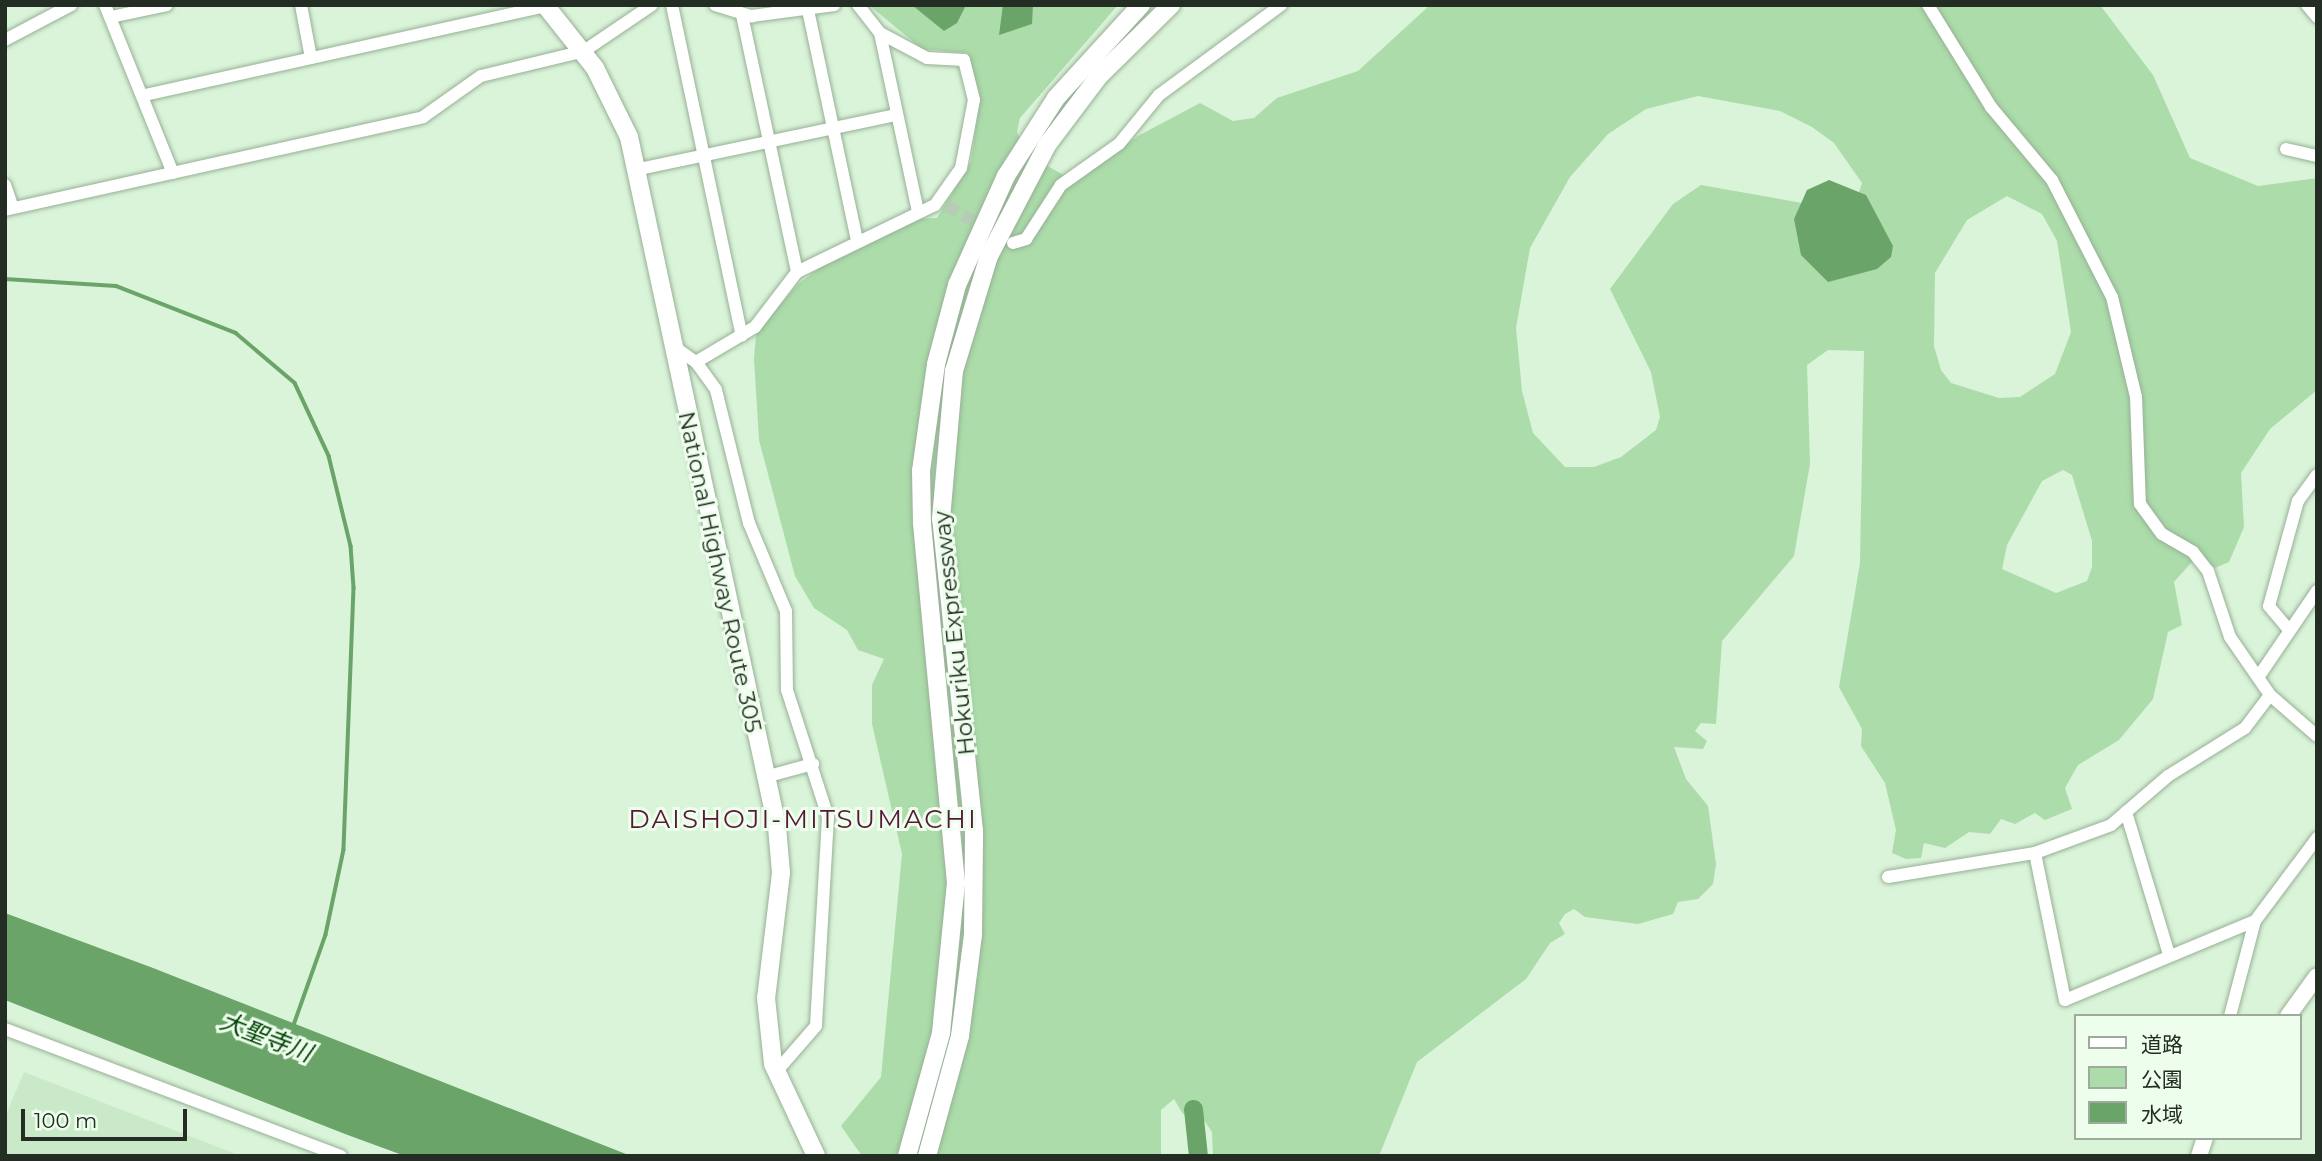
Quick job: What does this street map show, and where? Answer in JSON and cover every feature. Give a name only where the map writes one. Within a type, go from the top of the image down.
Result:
[{"type":"highway","name":"Hokuriku Expressway","points":[[906,1156],[941,1033],[956,883],[922,523],[921,471],[936,364],[957,285],[1006,176],[1070,81],[1141,5]]},
{"type":"highway","name":"Hokuriku Expressway","points":[[926,1156],[960,1036],[973,935],[974,831],[941,519],[954,371],[989,256],[1047,145],[1099,76],[1171,5]]},
{"type":"highway","name":"National Highway Route 305","points":[[545,6],[584,51],[624,121],[781,861],[766,998],[776,1072],[816,1156]]},
{"type":"main road","points":[[2289,1014],[2317,976]]},
{"type":"street","points":[[5,40],[71,5]]},
{"type":"street","points":[[167,5],[108,11],[145,95],[173,173]]},
{"type":"street","points":[[301,5],[311,58]]},
{"type":"street","points":[[5,185],[9,209],[416,119],[481,76],[584,51],[652,5]]},
{"type":"street","points":[[672,5],[742,336]]},
{"type":"street","points":[[715,5],[742,15],[834,5]]},
{"type":"street","points":[[696,362],[742,336],[797,272],[857,240],[942,203],[961,168],[974,100],[968,67],[953,58],[927,58],[880,33],[858,5]]},
{"type":"street","points":[[1013,243],[1026,239],[1060,185],[1119,144],[1160,95],[1281,5]]},
{"type":"street","points":[[1928,5],[1991,107],[2052,180],[2112,297],[2136,397],[2140,503],[2162,534],[2193,552],[2208,571],[2219,593],[2223,625],[2270,695],[2317,736]]},
{"type":"street","points":[[2307,5],[2317,17]]},
{"type":"street","points":[[145,95],[545,6]]},
{"type":"street","points":[[808,9],[857,240]]},
{"type":"street","points":[[742,15],[797,272]]},
{"type":"street","points":[[880,33],[895,115],[918,212]]},
{"type":"street","points":[[635,170],[895,115]]},
{"type":"street","points":[[2286,149],[2317,156]]},
{"type":"street","points":[[673,346],[696,362],[716,390],[749,523],[780,591],[790,648],[787,690],[828,817],[822,987],[816,1026],[776,1072]]},
{"type":"street","points":[[2289,631],[2269,606],[2298,501],[2317,475]]},
{"type":"street","points":[[2259,676],[2317,591]]},
{"type":"street","points":[[1888,877],[2035,853],[2111,825],[2168,776],[2245,728],[2270,695]]},
{"type":"street","points":[[765,777],[813,764]]},
{"type":"street","points":[[2126,812],[2169,954]]},
{"type":"street","points":[[2231,1014],[2255,921],[2317,838]]},
{"type":"street","points":[[2035,853],[2065,1000],[2169,954],[2255,921]]},
{"type":"street","points":[[5,1029],[341,1156]]},
{"type":"shaded area","points":[[24,1072],[241,1156],[5,1156],[5,1117]]},
{"type":"green space","points":[[869,5],[1118,5],[1020,118],[1017,132],[1028,155],[1076,182],[1138,136],[1200,103],[1233,121],[1254,118],[1277,98],[1358,71],[1430,5],[2100,5],[2153,75],[2190,158],[2258,186],[2317,178],[2317,390],[2270,429],[2241,473],[2244,527],[2229,562],[2215,568],[2199,554],[2174,582],[2182,625],[2168,632],[2153,699],[2119,740],[2078,765],[2065,788],[2072,809],[2045,820],[2035,813],[2015,824],[2001,819],[1990,834],[1969,832],[1945,848],[1924,843],[1921,858],[1906,859],[1892,853],[1896,830],[1885,783],[1861,746],[1862,729],[1839,687],[1860,563],[1864,351],[1828,350],[1807,365],[1810,464],[1794,556],[1722,641],[1716,724],[1701,723],[1695,731],[1707,741],[1703,749],[1674,747],[1686,779],[1708,806],[1716,864],[1713,884],[1698,899],[1678,902],[1673,914],[1638,924],[1585,917],[1574,909],[1565,914],[1559,923],[1565,934],[1550,943],[1526,979],[1417,1062],[1379,1156],[1213,1156],[1212,1132],[1200,1114],[1183,1114],[1174,1099],[1161,1110],[1161,1156],[862,1156],[841,1126],[881,1077],[902,854],[872,724],[872,685],[884,659],[858,650],[847,630],[814,608],[795,576],[759,440],[754,359],[756,334],[797,285],[835,256],[912,219],[937,218],[971,162],[980,97],[968,53],[922,49]],"holes":[[[1698,96],[1780,111],[1812,127],[1834,143],[1862,183],[1857,198],[1819,206],[1701,185],[1673,204],[1610,289],[1651,372],[1660,417],[1656,430],[1621,457],[1594,467],[1565,467],[1533,433],[1522,391],[1516,328],[1530,248],[1570,177],[1608,134],[1646,109]],[[2007,196],[2042,214],[2057,241],[2071,332],[2055,374],[2020,397],[1999,398],[1951,383],[1941,370],[1934,346],[1935,273],[1967,220]],[[2063,470],[2072,475],[2092,541],[2092,567],[2087,581],[2056,593],[2002,569],[2007,545],[2042,481]]]},
{"type":"water","points":[[912,5],[966,5],[957,23],[944,31]]},
{"type":"water","points":[[1003,5],[1033,5],[1032,24],[999,35]]},
{"type":"water","points":[[1829,180],[1866,195],[1893,246],[1891,257],[1877,269],[1828,282],[1801,255],[1794,219],[1807,190]]},
{"type":"water","name":"大聖寺川","points":[[5,913],[153,968],[631,1156],[405,1156],[345,1134],[5,1000]]},
{"type":"waterway","name":"大聖寺川","points":[[5,279],[116,286],[236,333],[295,383],[329,456],[351,546],[354,588],[344,850],[326,935],[293,1028]]},
{"type":"waterway","points":[[1193,1109],[1198,1156]]},
{"type":"tunnel","points":[[947,206],[989,230]]},
{"type":"district","name":"DAISHOJI-MITSUMACHI","points":[[803,820]]}]
